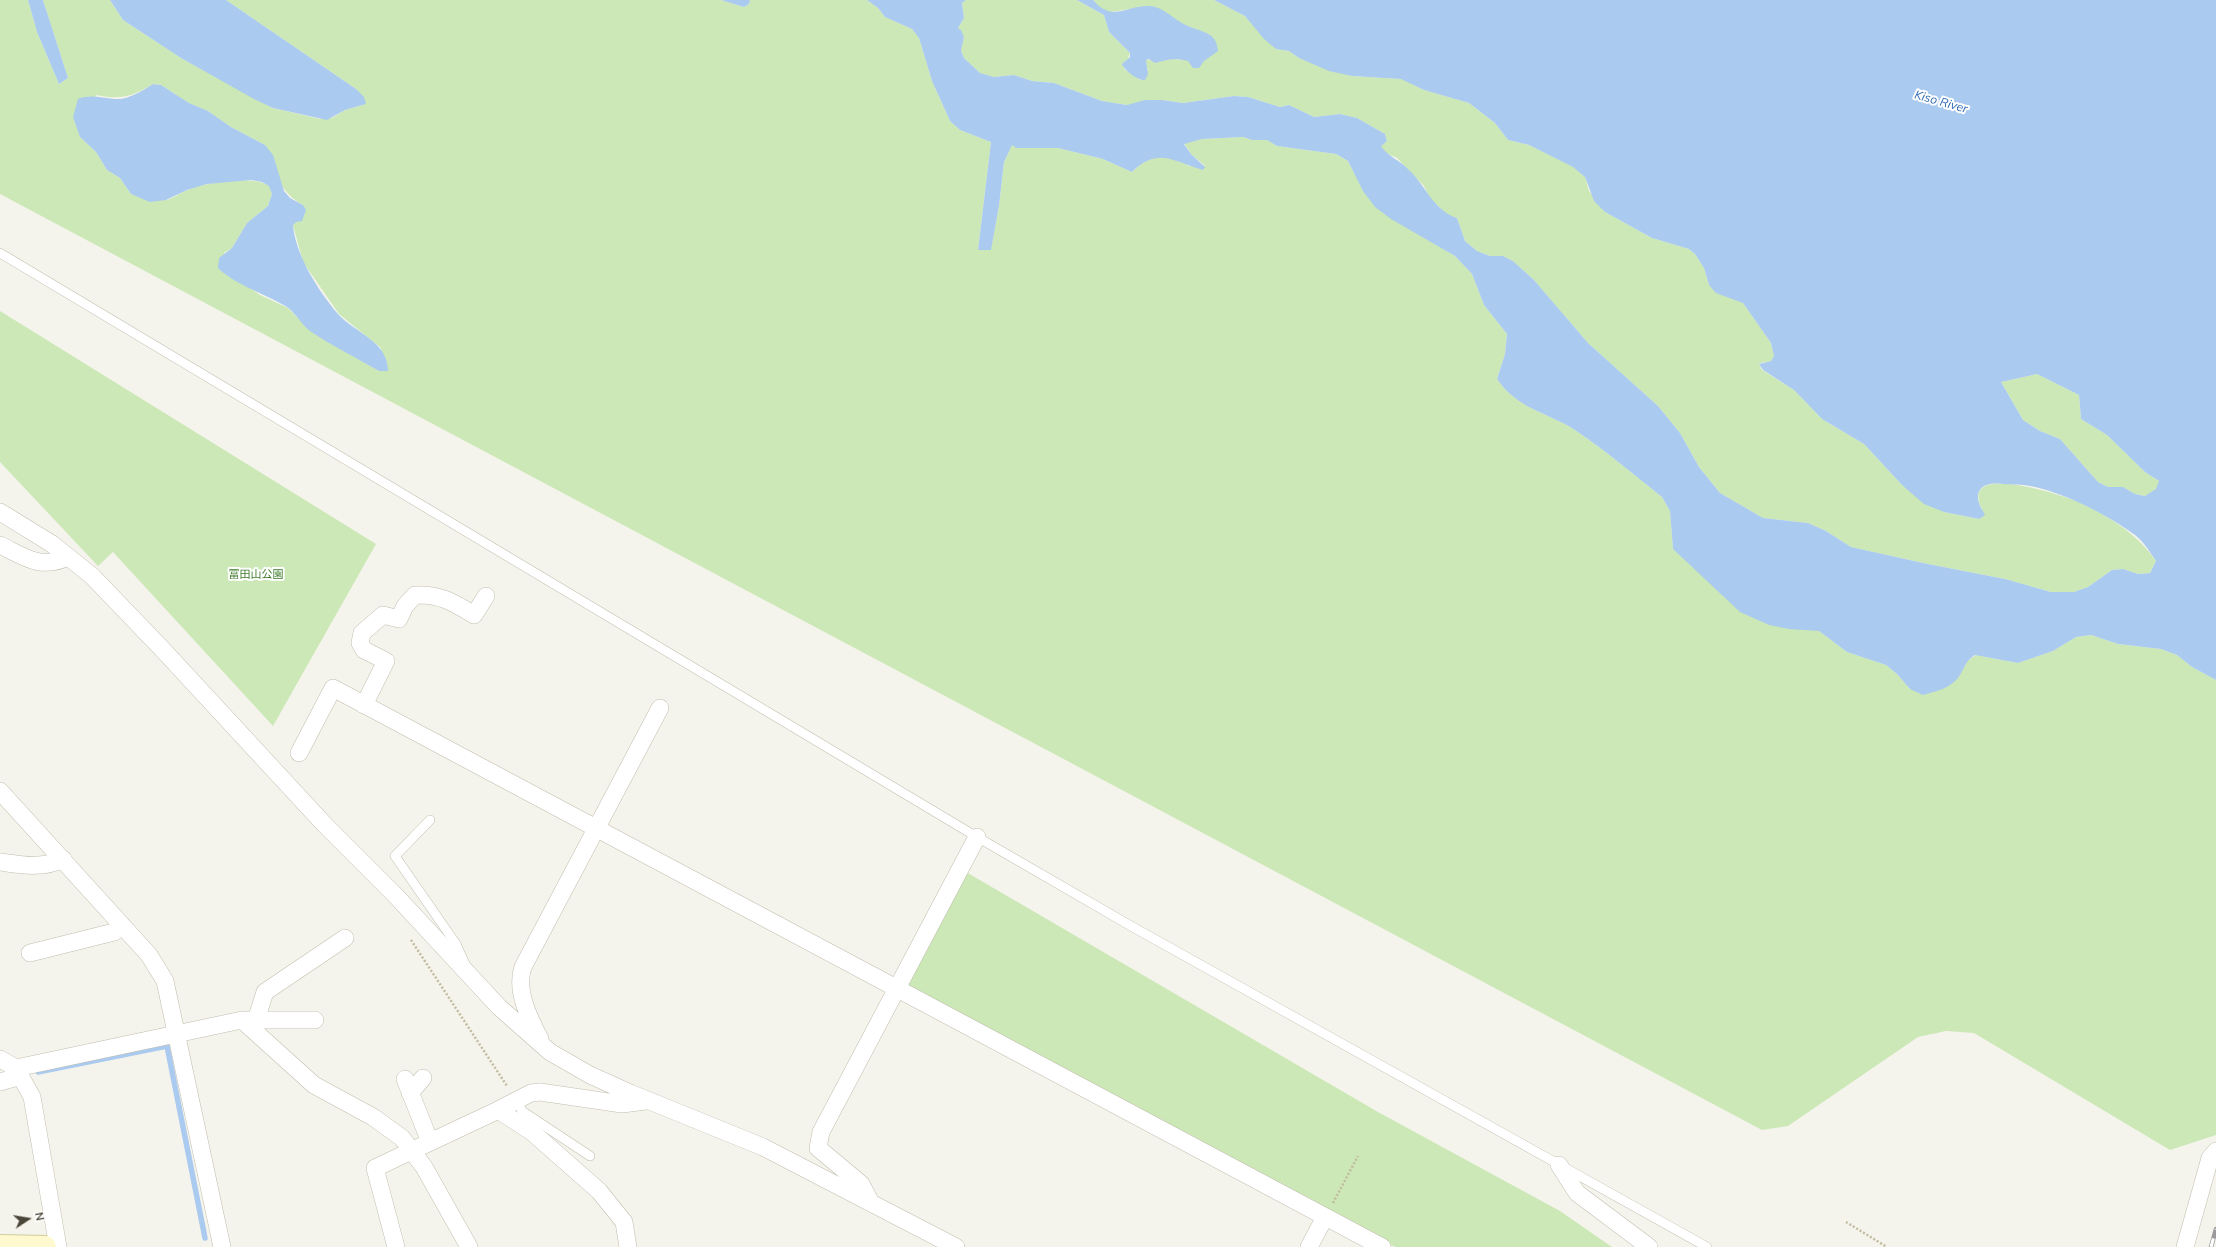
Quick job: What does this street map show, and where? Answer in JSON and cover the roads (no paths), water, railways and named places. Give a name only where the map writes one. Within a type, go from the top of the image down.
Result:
[{"type":"main road","points":[[0,1246],[45,1247]]},
{"type":"street","points":[[0,512],[52,544],[92,576],[164,651],[324,824],[396,896],[499,1007],[544,1046],[590,1075],[763,1147],[871,1202],[932,1240],[956,1247]]},
{"type":"street","points":[[0,545],[40,563],[60,560],[68,557]]},
{"type":"street","points":[[364,705],[386,661],[364,650],[360,643],[362,633],[383,615],[399,619],[405,606],[414,595],[431,594],[450,600],[474,615],[486,596]]},
{"type":"street","points":[[299,753],[333,688],[595,830],[1382,1247]]},
{"type":"street","points":[[544,1046],[528,1015],[519,978],[522,967],[660,708]]},
{"type":"street","points":[[0,791],[149,955],[165,981],[222,1247]]},
{"type":"street","points":[[871,1202],[861,1184],[818,1148],[821,1132],[977,837]]},
{"type":"street","points":[[0,862],[37,866],[51,865],[63,859]]},
{"type":"street","points":[[30,953],[114,932],[122,925]]},
{"type":"street","points":[[249,1020],[266,992],[345,938]]},
{"type":"street","points":[[249,1020],[314,1085],[373,1117],[402,1138],[424,1167],[469,1247]]},
{"type":"street","points":[[0,1082],[18,1072],[176,1033],[249,1020],[315,1020]]},
{"type":"street","points":[[0,1059],[18,1072],[32,1097],[58,1247]]},
{"type":"street","points":[[423,1078],[408,1086],[430,1142]]},
{"type":"street","points":[[396,1247],[375,1168],[531,1093],[540,1092],[622,1104],[648,1100]]},
{"type":"street","points":[[498,1110],[532,1132],[599,1191],[624,1222],[628,1247]]},
{"type":"street","points":[[2185,1247],[2210,1158],[2216,1151]]},
{"type":"street","points":[[1559,1165],[1577,1193],[1649,1247]]},
{"type":"street","points":[[1309,1247],[1325,1217]]},
{"type":"lane","points":[[0,253],[977,837],[1131,926],[1707,1247]]},
{"type":"lane","points":[[430,820],[395,856],[456,944],[472,978]]},
{"type":"lane","points":[[516,1100],[522,1110],[590,1156]]},
{"type":"water","points":[[28,0],[43,0],[68,78],[59,84],[37,32]]},
{"type":"water","points":[[110,0],[226,0],[356,89],[364,97],[366,104],[345,110],[327,120],[273,108],[181,58],[123,20]]},
{"type":"water","points":[[721,0],[750,0],[749,4],[744,7]]},
{"type":"water","name":"Kiso River","points":[[867,0],[966,0],[962,3],[964,18],[958,28],[961,30],[964,37],[961,51],[964,58],[980,73],[994,77],[1014,75],[1032,81],[1054,83],[1102,101],[1127,105],[1145,100],[1162,100],[1183,103],[1234,96],[1248,97],[1280,107],[1289,105],[1314,117],[1340,114],[1357,118],[1385,134],[1387,141],[1381,146],[1390,156],[1402,164],[1415,176],[1442,210],[1457,218],[1465,241],[1477,251],[1490,256],[1503,256],[1513,261],[1534,280],[1588,343],[1658,406],[1680,433],[1699,467],[1720,493],[1763,518],[1808,523],[1826,531],[1851,547],[2005,579],[2051,592],[2074,592],[2088,587],[2112,570],[2123,569],[2138,574],[2150,573],[2156,561],[2147,547],[2135,535],[2099,512],[2057,493],[2027,485],[1996,484],[1981,488],[1978,495],[1978,500],[1985,515],[1979,519],[1944,512],[1924,504],[1902,485],[1864,444],[1822,419],[1794,390],[1763,370],[1759,364],[1771,361],[1774,356],[1771,343],[1743,303],[1716,293],[1709,285],[1704,268],[1695,254],[1689,249],[1652,238],[1605,212],[1594,201],[1585,177],[1573,167],[1529,145],[1508,140],[1495,123],[1469,103],[1424,90],[1401,79],[1352,76],[1329,71],[1299,58],[1289,51],[1276,49],[1264,39],[1245,16],[1214,0],[2216,0],[2216,680],[2192,667],[2177,655],[2161,649],[2118,644],[2091,635],[2076,637],[2053,651],[2018,663],[1975,655],[1967,662],[1960,675],[1953,683],[1934,692],[1923,695],[1910,689],[1897,674],[1886,665],[1847,652],[1819,631],[1789,629],[1769,625],[1740,612],[1673,549],[1670,511],[1662,497],[1575,430],[1523,404],[1505,389],[1497,379],[1505,354],[1507,334],[1484,305],[1472,274],[1455,256],[1391,219],[1375,207],[1363,191],[1348,161],[1336,154],[1277,146],[1267,140],[1252,140],[1243,137],[1202,139],[1184,144],[1191,154],[1205,167],[1203,170],[1175,160],[1158,158],[1141,164],[1132,172],[1103,159],[1058,148],[1016,148],[1012,145],[1004,162],[999,206],[991,250],[978,250],[991,142],[960,130],[950,121],[932,81],[919,38],[912,29],[885,17],[878,8]],"holes":[[[2037,374],[2079,395],[2081,419],[2107,435],[2145,472],[2159,481],[2156,489],[2145,496],[2135,494],[2123,487],[2108,487],[2098,482],[2060,439],[2040,431],[2023,420],[2001,382]]]},
{"type":"water","points":[[1077,0],[1093,0],[1100,7],[1113,12],[1141,6],[1159,8],[1185,25],[1210,35],[1217,44],[1218,51],[1204,61],[1199,68],[1193,68],[1188,61],[1180,59],[1172,59],[1155,63],[1149,59],[1146,60],[1148,74],[1145,80],[1139,79],[1132,75],[1123,66],[1122,64],[1130,57],[1130,53],[1109,32],[1104,15]]},
{"type":"water","points":[[153,84],[161,85],[189,103],[208,111],[231,127],[265,145],[273,155],[284,191],[290,198],[303,205],[306,210],[302,221],[296,222],[293,225],[298,248],[309,272],[323,295],[338,314],[345,321],[369,338],[383,352],[387,361],[388,371],[379,371],[327,342],[310,331],[287,307],[233,279],[218,268],[219,258],[232,248],[247,223],[268,206],[272,194],[269,186],[262,182],[251,180],[207,184],[187,190],[166,200],[150,202],[131,194],[120,178],[107,170],[96,152],[80,137],[73,117],[78,99],[92,97],[115,99],[125,98]]},
{"type":"waterway","points":[[38,1072],[167,1046],[205,1238]]},
{"type":"railway","points":[[2211,1247],[2216,1229]]},
{"type":"park label","name":"冨田山公園","points":[[256,575]]}]
